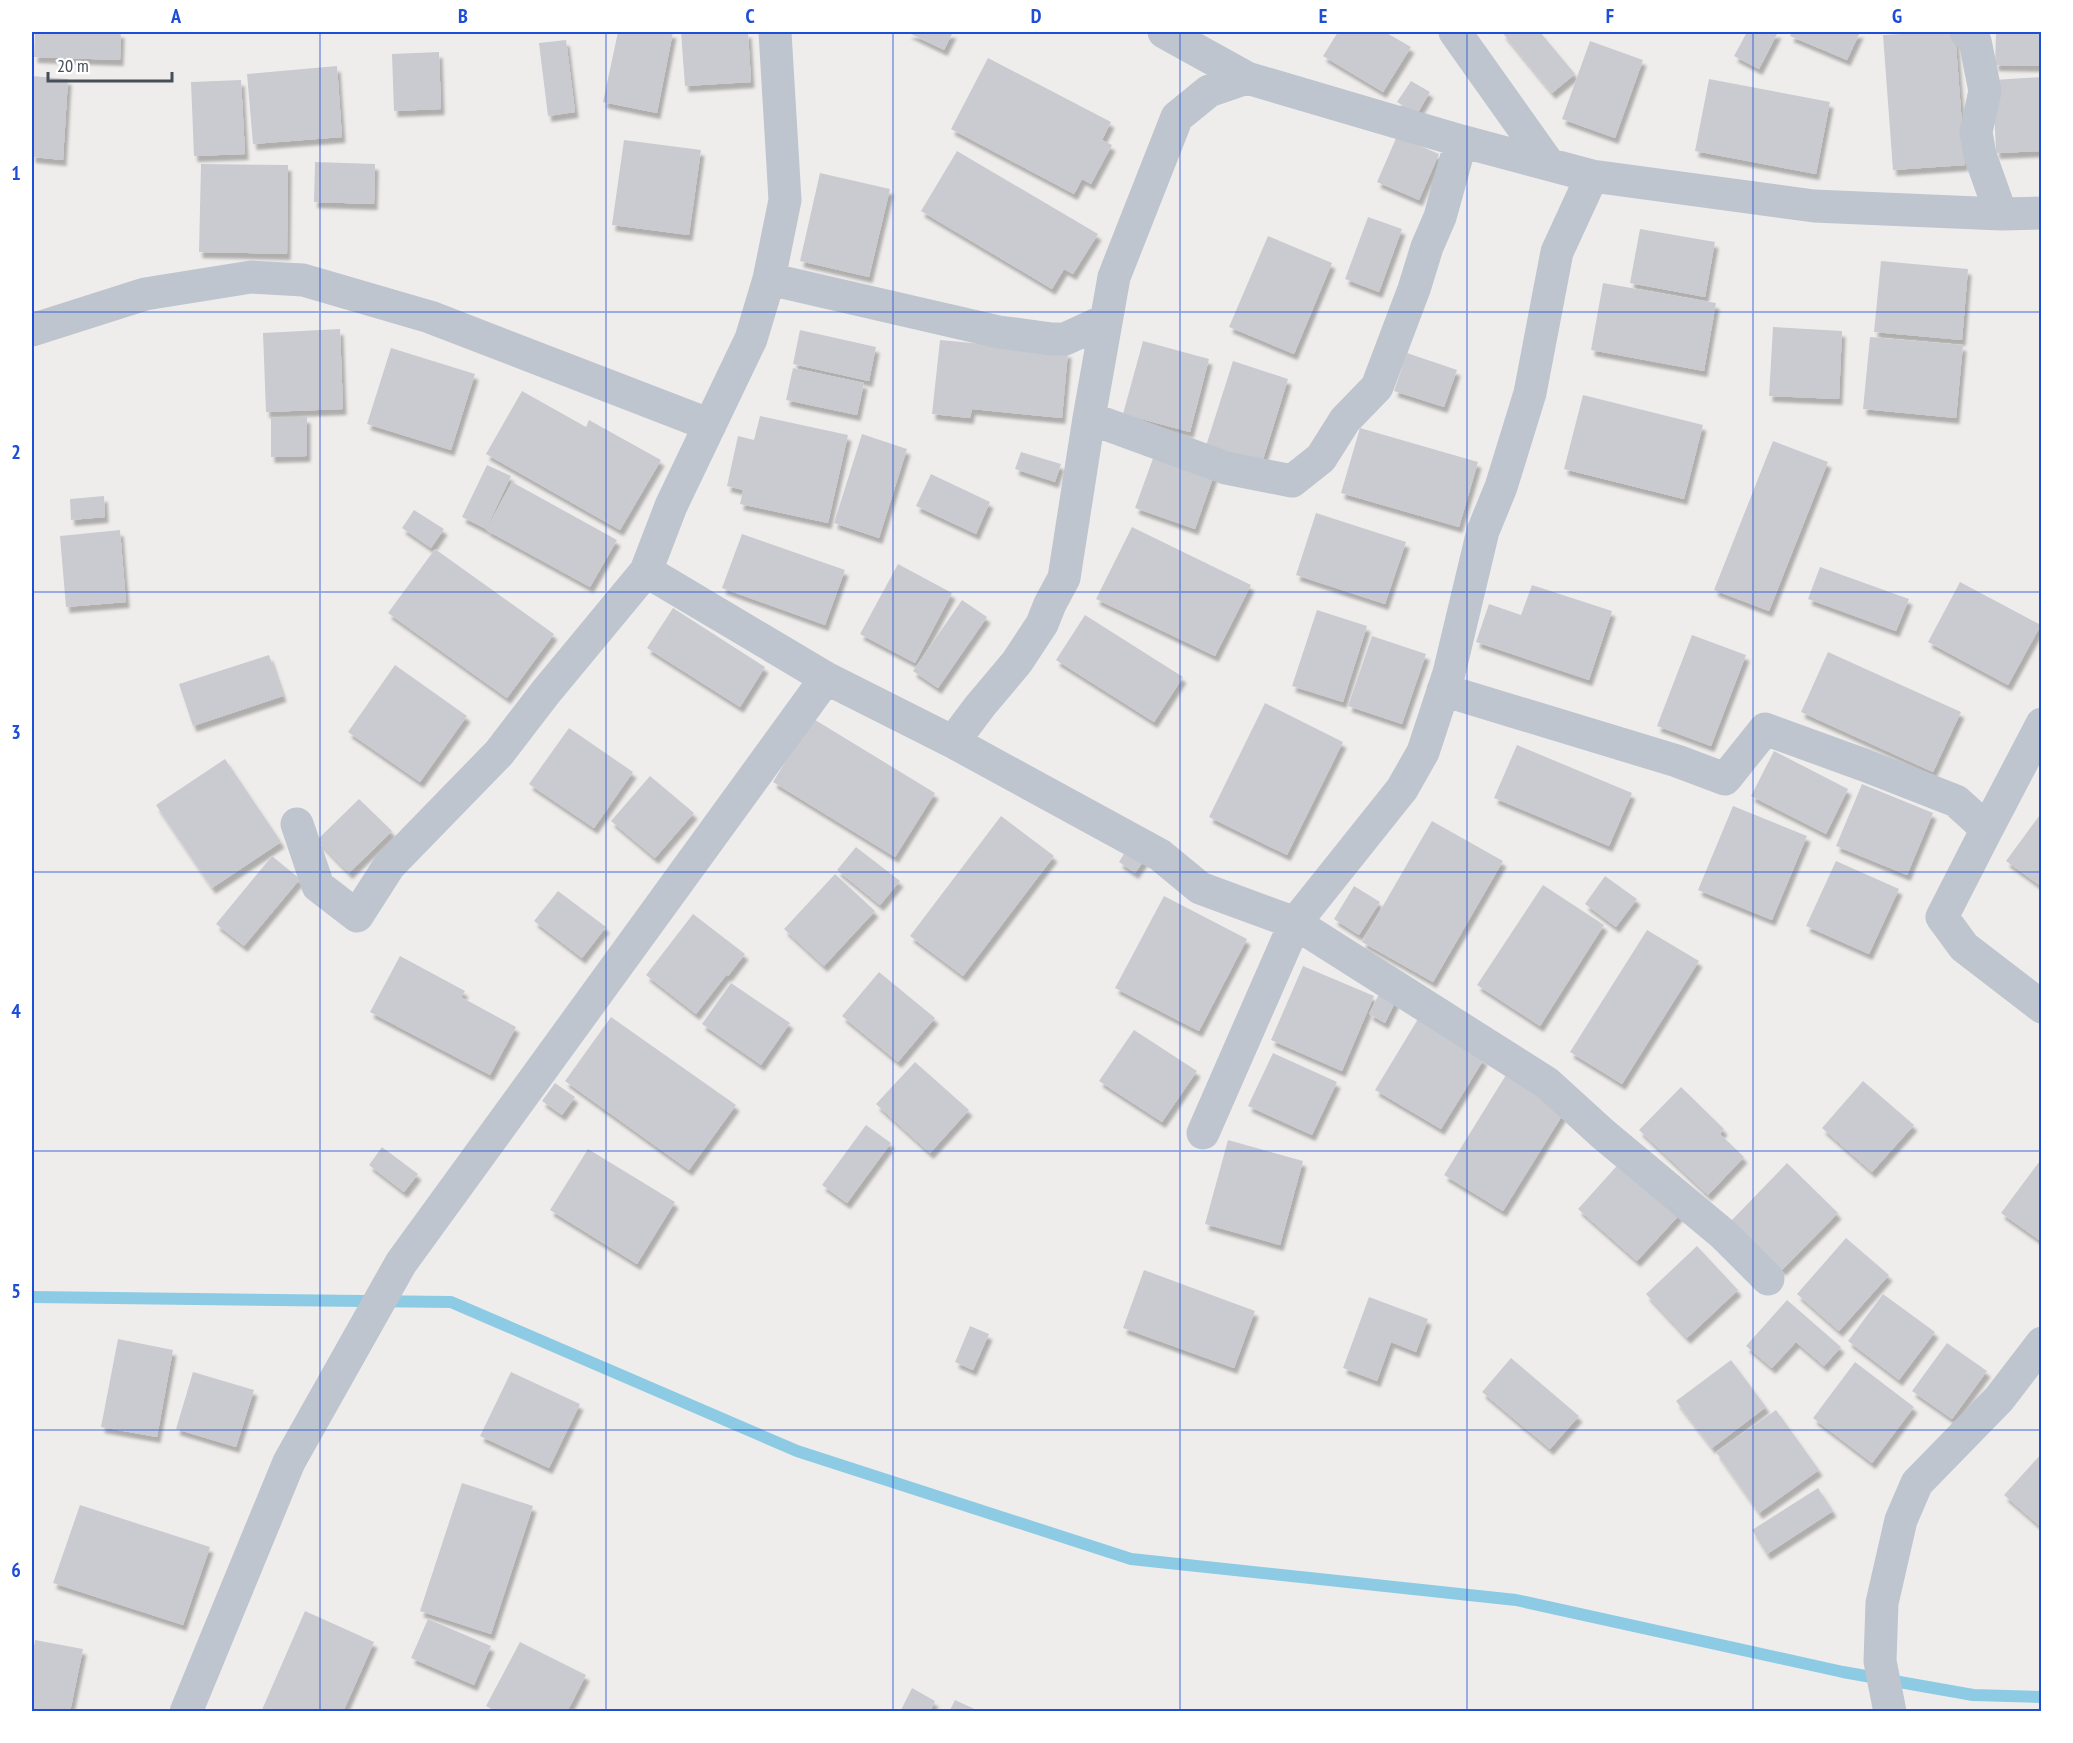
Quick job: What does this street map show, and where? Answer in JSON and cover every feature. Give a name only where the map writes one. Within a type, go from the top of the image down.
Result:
[{"type":"street","points":[[297,824],[318,886],[357,916],[389,866],[499,753],[544,693],[646,571],[671,506],[752,339],[769,279],[785,200],[775,32]]},
{"type":"street","points":[[1164,32],[1247,78],[1461,141],[1592,176],[1814,206],[2001,214],[2042,213]]},
{"type":"street","points":[[1455,32],[1548,164]]},
{"type":"street","points":[[1966,32],[1975,40],[1985,92],[1976,132],[1980,155],[2001,214]]},
{"type":"street","points":[[953,742],[1017,662],[1042,624],[1064,578],[1114,277],[1177,117],[1209,91],[1247,78]]},
{"type":"street","points":[[1089,418],[1226,468],[1292,481],[1321,458],[1345,420],[1377,387],[1440,217],[1461,141]]},
{"type":"street","points":[[1203,1133],[1295,923],[1402,789],[1423,752],[1449,673],[1483,531],[1501,487],[1530,393],[1557,252],[1592,176]]},
{"type":"street","points":[[32,330],[145,294],[251,277],[303,280],[430,317],[710,425]]},
{"type":"street","points":[[769,279],[999,332],[1053,339],[1065,339],[1106,320]]},
{"type":"street","points":[[646,571],[826,678],[953,742],[1160,855],[1200,888],[1295,923],[1547,1083],[1603,1134],[1723,1234],[1768,1279]]},
{"type":"street","points":[[186,1712],[289,1462],[401,1263],[826,678]]},
{"type":"street","points":[[1443,690],[1677,761],[1725,779],[1765,729],[1956,801],[1986,829]]},
{"type":"street","points":[[2042,724],[1942,917],[1964,947],[2042,1007]]},
{"type":"street","points":[[1889,1710],[1880,1661],[1882,1603],[1901,1520],[1917,1483],[1999,1399],[2042,1343]]},
{"type":"building","points":[[35,32],[121,32],[120,60],[34,57]]},
{"type":"building","points":[[618,32],[673,32],[657,113],[603,102]]},
{"type":"building","points":[[681,32],[748,32],[751,82],[685,86]]},
{"type":"building","points":[[907,32],[953,32],[944,50]]},
{"type":"building","points":[[1338,32],[1385,32],[1411,47],[1383,92],[1323,56]]},
{"type":"building","points":[[1502,32],[1540,32],[1575,74],[1552,93]]},
{"type":"building","points":[[1747,32],[1778,32],[1759,69],[1734,56]]},
{"type":"building","points":[[1792,32],[1860,32],[1847,60],[1790,36]]},
{"type":"building","points":[[1955,32],[1965,165],[1893,170],[1883,35]]},
{"type":"building","points":[[1996,32],[2042,32],[2042,66],[1995,65]]},
{"type":"building","points":[[566,40],[575,112],[548,116],[539,43]]},
{"type":"building","points":[[1590,41],[1643,60],[1615,138],[1562,119]]},
{"type":"building","points":[[439,52],[441,109],[394,111],[392,54]]},
{"type":"building","points":[[988,58],[1111,122],[1102,140],[1112,145],[1091,184],[1082,179],[1074,194],[951,129]]},
{"type":"building","points":[[337,66],[342,137],[253,144],[247,74]]},
{"type":"building","points":[[32,76],[68,79],[63,160],[32,157]]},
{"type":"building","points":[[2042,77],[2042,151],[1996,153],[1993,80]]},
{"type":"building","points":[[1709,79],[1830,102],[1816,174],[1695,151]]},
{"type":"building","points":[[241,80],[245,154],[194,156],[191,82]]},
{"type":"building","points":[[1411,81],[1430,92],[1417,114],[1397,102]]},
{"type":"building","points":[[1397,136],[1439,154],[1419,200],[1377,182]]},
{"type":"building","points":[[624,140],[701,150],[689,235],[612,225]]},
{"type":"building","points":[[957,151],[1098,234],[1073,274],[1064,269],[1052,289],[921,211]]},
{"type":"building","points":[[315,162],[375,164],[374,204],[314,202]]},
{"type":"building","points":[[201,164],[288,165],[287,254],[199,252]]},
{"type":"building","points":[[820,173],[890,189],[869,277],[800,261]]},
{"type":"building","points":[[1368,217],[1402,229],[1379,292],[1345,279]]},
{"type":"building","points":[[1640,229],[1715,242],[1705,297],[1630,283]]},
{"type":"building","points":[[1268,236],[1332,263],[1294,354],[1229,327]]},
{"type":"building","points":[[1881,261],[1968,269],[1962,340],[1874,332]]},
{"type":"building","points":[[1603,283],[1716,303],[1704,371],[1591,350]]},
{"type":"building","points":[[1773,327],[1842,331],[1839,399],[1769,396]]},
{"type":"building","points":[[340,329],[343,409],[266,412],[263,333]]},
{"type":"building","points":[[800,330],[876,347],[869,381],[793,364]]},
{"type":"building","points":[[1870,337],[1963,345],[1956,418],[1863,409]]},
{"type":"building","points":[[940,340],[1068,352],[1062,418],[972,409],[970,418],[932,414]]},
{"type":"building","points":[[1143,341],[1209,359],[1190,432],[1123,414]]},
{"type":"building","points":[[391,348],[475,374],[451,450],[367,424]]},
{"type":"building","points":[[1407,353],[1457,370],[1444,407],[1394,391]]},
{"type":"building","points":[[1233,361],[1288,379],[1261,466],[1205,449]]},
{"type":"building","points":[[793,368],[864,383],[857,415],[786,400]]},
{"type":"building","points":[[522,391],[586,427],[589,420],[661,460],[620,530],[486,454]]},
{"type":"building","points":[[1583,395],[1703,425],[1684,499],[1564,469]]},
{"type":"building","points":[[760,416],[848,435],[828,523],[740,504],[743,490],[727,486],[738,436],[754,440]]},
{"type":"building","points":[[271,417],[307,417],[307,456],[271,457]]},
{"type":"building","points":[[1360,428],[1478,462],[1459,527],[1341,493]]},
{"type":"building","points":[[862,434],[907,449],[879,538],[834,523]]},
{"type":"building","points":[[1773,441],[1828,462],[1769,611],[1714,590]]},
{"type":"building","points":[[1156,450],[1215,472],[1195,529],[1135,508]]},
{"type":"building","points":[[1021,452],[1061,464],[1055,482],[1015,469]]},
{"type":"building","points":[[487,465],[511,476],[486,529],[462,517]]},
{"type":"building","points":[[931,474],[990,502],[976,534],[916,506]]},
{"type":"building","points":[[512,482],[617,540],[590,587],[486,530]]},
{"type":"building","points":[[104,496],[105,517],[71,520],[70,499]]},
{"type":"building","points":[[414,510],[444,529],[431,548],[402,528]]},
{"type":"building","points":[[1316,513],[1406,542],[1385,604],[1296,575]]},
{"type":"building","points":[[1132,527],[1251,585],[1215,656],[1096,599]]},
{"type":"building","points":[[120,530],[126,602],[66,607],[60,536]]},
{"type":"building","points":[[742,534],[845,570],[825,625],[722,588]]},
{"type":"building","points":[[435,549],[554,634],[507,698],[388,613]]},
{"type":"building","points":[[898,564],[952,593],[915,663],[860,634]]},
{"type":"building","points":[[1820,567],[1909,599],[1896,631],[1808,599]]},
{"type":"building","points":[[1960,582],[2041,625],[2008,685],[1928,642]]},
{"type":"building","points":[[1532,585],[1612,611],[1589,680],[1476,642],[1489,604],[1521,615]]},
{"type":"building","points":[[962,600],[987,617],[938,688],[913,671]]},
{"type":"building","points":[[673,608],[765,667],[740,707],[647,648]]},
{"type":"building","points":[[1317,610],[1367,626],[1343,702],[1292,686]]},
{"type":"building","points":[[1085,615],[1183,677],[1154,722],[1056,660]]},
{"type":"building","points":[[1692,635],[1746,655],[1711,746],[1657,726]]},
{"type":"building","points":[[1372,636],[1426,654],[1402,724],[1348,706]]},
{"type":"building","points":[[1828,652],[1961,712],[1933,772],[1801,712]]},
{"type":"building","points":[[269,655],[283,696],[193,726],[179,684]]},
{"type":"building","points":[[395,665],[467,716],[420,782],[348,732]]},
{"type":"building","points":[[1265,703],[1343,742],[1287,855],[1209,817]]},
{"type":"building","points":[[812,718],[935,793],[895,857],[773,782]]},
{"type":"building","points":[[569,728],[633,772],[594,828],[529,784]]},
{"type":"building","points":[[1517,745],[1632,793],[1609,846],[1494,798]]},
{"type":"building","points":[[1774,751],[1848,789],[1826,834],[1751,796]]},
{"type":"building","points":[[225,759],[281,842],[212,888],[156,805]]},
{"type":"building","points":[[650,776],[694,813],[655,858],[611,821]]},
{"type":"building","points":[[1862,784],[1933,813],[1907,875],[1836,846]]},
{"type":"building","points":[[359,799],[392,831],[349,873],[317,840]]},
{"type":"building","points":[[1733,806],[1807,836],[1772,920],[1698,890]]},
{"type":"building","points":[[2042,812],[2042,887],[2006,861]]},
{"type":"building","points":[[1001,816],[1054,856],[963,976],[910,936]]},
{"type":"building","points":[[1432,821],[1503,861],[1433,982],[1362,942]]},
{"type":"building","points":[[1130,844],[1147,856],[1135,873],[1119,862]]},
{"type":"building","points":[[856,847],[900,881],[880,905],[837,870]]},
{"type":"building","points":[[272,856],[300,879],[244,946],[216,924]]},
{"type":"building","points":[[1836,861],[1899,889],[1869,954],[1806,926]]},
{"type":"building","points":[[835,874],[875,911],[824,966],[784,929]]},
{"type":"building","points":[[1605,876],[1637,899],[1616,927],[1585,904]]},
{"type":"building","points":[[1543,885],[1604,925],[1540,1026],[1477,985]]},
{"type":"building","points":[[1354,886],[1380,902],[1359,935],[1334,919]]},
{"type":"building","points":[[558,891],[606,927],[582,958],[534,921]]},
{"type":"building","points":[[1164,896],[1247,939],[1199,1031],[1115,988]]},
{"type":"building","points":[[693,914],[745,954],[696,1014],[646,975]]},
{"type":"building","points":[[1647,930],[1699,961],[1622,1084],[1570,1052]]},
{"type":"building","points":[[400,956],[465,991],[461,997],[516,1027],[490,1075],[370,1012]]},
{"type":"building","points":[[1303,966],[1374,996],[1342,1071],[1271,1040]]},
{"type":"building","points":[[879,972],[935,1018],[898,1062],[842,1016]]},
{"type":"building","points":[[731,983],[790,1023],[761,1065],[702,1024]]},
{"type":"building","points":[[1382,988],[1398,996],[1385,1023],[1369,1014]]},
{"type":"building","points":[[611,1017],[736,1105],[689,1170],[565,1081]]},
{"type":"building","points":[[1418,1019],[1484,1059],[1441,1129],[1375,1090]]},
{"type":"building","points":[[1134,1030],[1197,1071],[1162,1122],[1099,1081]]},
{"type":"building","points":[[1273,1053],[1337,1082],[1312,1135],[1248,1106]]},
{"type":"building","points":[[915,1062],[969,1110],[930,1153],[876,1104]]},
{"type":"building","points":[[1506,1075],[1565,1111],[1503,1211],[1444,1175]]},
{"type":"building","points":[[1863,1081],[1914,1125],[1872,1172],[1822,1128]]},
{"type":"building","points":[[555,1083],[575,1097],[562,1115],[542,1101]]},
{"type":"building","points":[[1681,1087],[1724,1129],[1720,1134],[1744,1157],[1708,1195],[1639,1130]]},
{"type":"building","points":[[866,1125],[891,1143],[847,1203],[822,1185]]},
{"type":"building","points":[[1228,1140],[1303,1161],[1280,1245],[1205,1224]]},
{"type":"building","points":[[382,1147],[418,1174],[404,1192],[369,1165]]},
{"type":"building","points":[[588,1149],[675,1202],[637,1264],[550,1210]]},
{"type":"building","points":[[1624,1158],[1683,1211],[1637,1261],[1578,1209]]},
{"type":"building","points":[[2042,1158],[2042,1242],[2001,1213]]},
{"type":"building","points":[[1787,1163],[1838,1213],[1782,1270],[1731,1221]]},
{"type":"building","points":[[1846,1238],[1889,1275],[1839,1331],[1797,1294]]},
{"type":"building","points":[[1697,1246],[1738,1290],[1687,1338],[1646,1294]]},
{"type":"building","points":[[1144,1270],[1255,1311],[1234,1368],[1123,1328]]},
{"type":"building","points":[[1883,1294],[1935,1332],[1899,1380],[1848,1341]]},
{"type":"building","points":[[1369,1297],[1428,1319],[1416,1352],[1391,1342],[1377,1381],[1343,1368]]},
{"type":"building","points":[[1787,1300],[1841,1347],[1824,1366],[1796,1342],[1772,1368],[1746,1346]]},
{"type":"building","points":[[970,1326],[989,1334],[973,1370],[955,1362]]},
{"type":"building","points":[[118,1339],[173,1350],[157,1437],[101,1427]]},
{"type":"building","points":[[1947,1343],[1987,1371],[1952,1419],[1912,1391]]},
{"type":"building","points":[[1511,1358],[1579,1416],[1550,1449],[1482,1392]]},
{"type":"building","points":[[1731,1360],[1766,1407],[1712,1448],[1676,1401]]},
{"type":"building","points":[[1855,1362],[1914,1407],[1872,1463],[1813,1418]]},
{"type":"building","points":[[193,1372],[254,1390],[236,1447],[176,1429]]},
{"type":"building","points":[[511,1372],[580,1404],[549,1468],[480,1436]]},
{"type":"building","points":[[1776,1410],[1819,1470],[1759,1513],[1716,1452]]},
{"type":"building","points":[[2042,1453],[2042,1528],[2004,1495]]},
{"type":"building","points":[[462,1483],[533,1506],[491,1634],[420,1611]]},
{"type":"building","points":[[1818,1488],[1833,1511],[1767,1554],[1752,1530]]},
{"type":"building","points":[[80,1505],[210,1547],[183,1625],[53,1583]]},
{"type":"building","points":[[305,1611],[374,1642],[343,1712],[261,1712]]},
{"type":"building","points":[[428,1619],[491,1646],[474,1685],[411,1658]]},
{"type":"building","points":[[35,1640],[83,1649],[70,1712],[32,1712],[32,1658]]},
{"type":"building","points":[[520,1642],[586,1675],[567,1712],[497,1712],[486,1706]]},
{"type":"building","points":[[912,1688],[935,1701],[930,1712],[900,1712]]},
{"type":"building","points":[[955,1700],[981,1712],[949,1712]]},
{"type":"waterway","points":[[32,1297],[451,1302],[797,1451],[1131,1559],[1516,1600],[1843,1672],[1973,1695],[2042,1697]]}]
